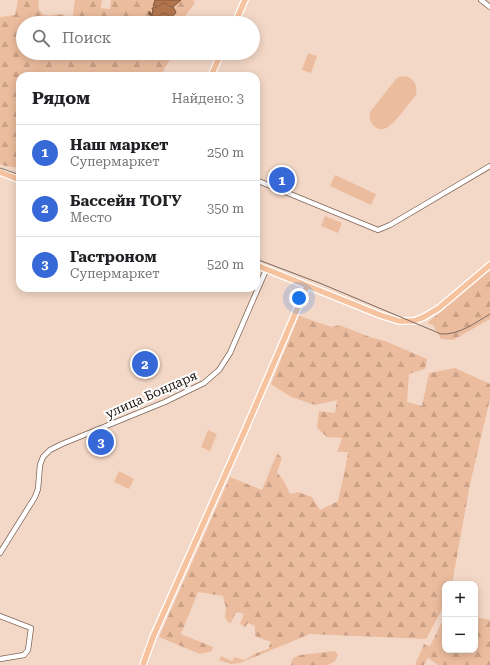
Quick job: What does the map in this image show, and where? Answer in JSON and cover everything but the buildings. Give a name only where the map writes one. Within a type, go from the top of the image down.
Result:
[{"type":"main road","points":[[237,16],[245,0]]},
{"type":"main road","points":[[213,72],[218,60]]},
{"type":"main road","points":[[0,172],[16,178]]},
{"type":"main road","points":[[260,268],[393,319],[414,321],[439,308],[490,265]]},
{"type":"main road","points":[[144,665],[154,637],[307,286]]},
{"type":"street","points":[[481,0],[490,7]]},
{"type":"street","points":[[260,182],[378,230],[390,225],[490,166]]},
{"type":"street","name":"улица Бондаря","points":[[260,284],[266,270]]},
{"type":"street","name":"улица Бондаря","points":[[0,553],[35,497],[38,489],[40,466],[45,454],[62,444],[165,402],[204,383],[220,370],[230,353],[256,292]]},
{"type":"street","points":[[0,616],[31,628],[28,650],[24,655],[0,659]]},
{"type":"green space","points":[[18,0],[38,0],[39,9],[44,15],[65,16],[16,16],[16,60],[170,60],[162,72],[16,72],[16,167],[5,166],[0,164],[0,18],[15,15]]},
{"type":"green space","points":[[75,0],[102,0],[101,8],[110,9],[111,0],[155,0],[153,6],[158,6],[152,8],[155,15],[152,16],[73,16]]},
{"type":"green space","points":[[181,0],[193,0],[195,3],[185,16],[172,16],[176,12],[173,8]]},
{"type":"green space","points":[[308,53],[317,56],[311,73],[302,70]]},
{"type":"green space","points":[[406,76],[415,83],[416,95],[392,124],[384,129],[377,128],[371,122],[370,112],[396,79]]},
{"type":"green space","points":[[335,175],[376,194],[371,205],[330,186]]},
{"type":"green space","points":[[325,216],[342,223],[338,233],[321,226]]},
{"type":"green space","points":[[490,270],[490,319],[453,340],[441,339],[433,325],[427,323]]},
{"type":"green space","points":[[299,316],[332,327],[339,325],[385,341],[427,359],[425,369],[409,374],[407,402],[422,406],[429,373],[455,368],[490,384],[490,399],[470,484],[453,581],[442,581],[442,610],[426,639],[310,634],[240,663],[231,664],[219,660],[221,656],[232,661],[235,657],[245,660],[254,654],[268,649],[271,642],[255,636],[255,626],[248,623],[245,627],[240,624],[244,614],[236,612],[231,623],[229,623],[225,618],[226,608],[223,596],[198,592],[181,634],[213,647],[212,651],[200,654],[159,637],[230,477],[262,490],[277,453],[282,458],[277,472],[285,483],[290,494],[298,492],[312,497],[320,510],[338,501],[348,452],[337,452],[342,438],[327,437],[317,428],[319,411],[335,413],[337,400],[315,405],[291,397],[271,384]]},
{"type":"green space","points":[[208,430],[217,434],[210,451],[201,447]]},
{"type":"green space","points":[[119,471],[134,479],[129,489],[114,482]]},
{"type":"green space","points":[[478,618],[490,620],[490,665],[438,665],[428,658],[424,665],[415,665],[424,644],[430,646],[442,622],[442,653],[478,653]]},
{"type":"green space","points":[[335,651],[338,655],[335,661],[328,665],[291,665],[293,658],[300,655]]},
{"type":"water","points":[[155,0],[181,0],[173,7],[176,12],[172,16],[150,16],[152,15],[148,14],[149,11],[152,14],[154,11],[152,8],[156,7],[153,6]]},
{"type":"tram line","points":[[0,168],[16,174]]},
{"type":"tram line","points":[[260,261],[322,284],[441,334],[454,333],[473,325],[490,314]]},
{"type":"place","name":"Наш маркет","points":[[282,180]]},
{"type":"place","name":"Бассейн ТОГУ","points":[[145,364]]},
{"type":"place","name":"Гастроном","points":[[101,442]]}]
